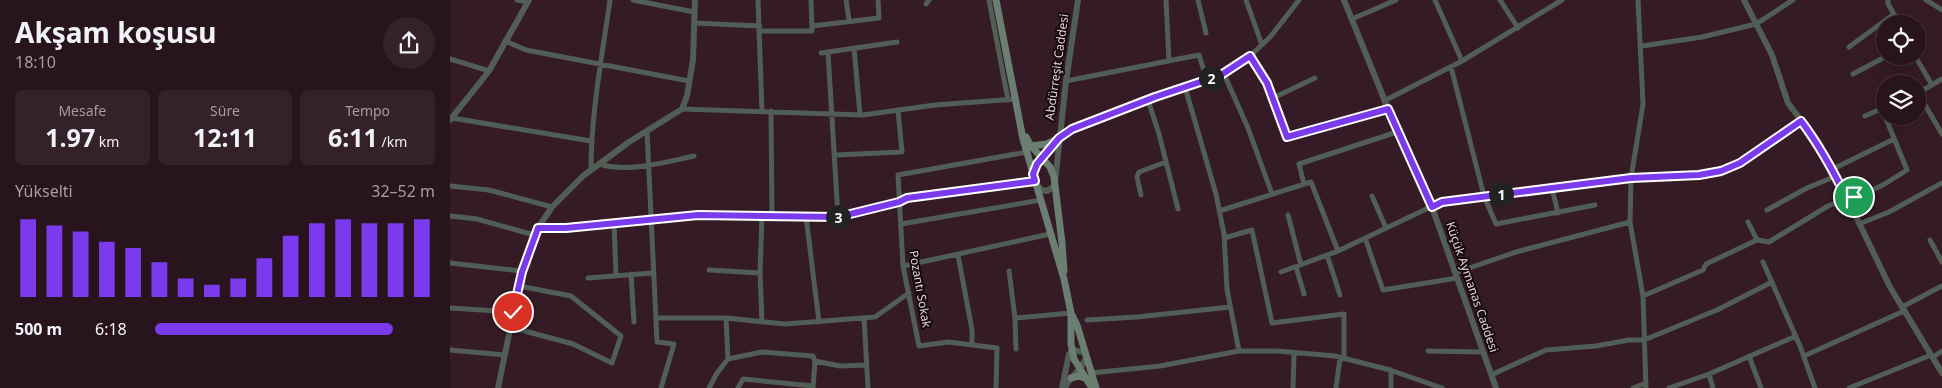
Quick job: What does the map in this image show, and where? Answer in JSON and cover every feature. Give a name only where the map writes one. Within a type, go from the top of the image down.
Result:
[{"type":"main road","points":[[996,0],[1012,99],[1029,149],[1035,179]]},
{"type":"main road","points":[[1029,149],[1048,144],[1059,138]]},
{"type":"main road","points":[[1029,149],[1042,158],[1052,171],[1055,182]]},
{"type":"main road","name":"Abdürreşit Caddesi","points":[[1035,179],[1064,279],[1071,313],[1070,354],[1079,368],[1089,376],[1096,388]]},
{"type":"main road","name":"Abdürreşit Caddesi","points":[[1055,182],[1063,251],[1064,279]]},
{"type":"main road","name":"Abdürreşit Caddesi","points":[[1071,313],[1077,325],[1092,388]]},
{"type":"main road","points":[[1071,378],[1089,376]]},
{"type":"street","points":[[517,0],[528,1],[488,71],[451,119],[591,141]]},
{"type":"street","points":[[591,170],[591,141],[610,0]]},
{"type":"street","points":[[634,0],[694,12]]},
{"type":"street","points":[[682,108],[687,96],[693,60],[695,0]]},
{"type":"street","points":[[758,0],[762,111]]},
{"type":"street","points":[[694,23],[812,31],[811,0]]},
{"type":"street","points":[[846,0],[849,20]]},
{"type":"street","points":[[812,26],[837,24],[849,20],[879,18],[878,0]]},
{"type":"street","points":[[498,388],[518,286],[534,235],[552,207],[591,170],[647,130],[682,108],[860,115],[935,105],[1012,99],[989,0]]},
{"type":"street","name":"Abdürreşit Caddesi","points":[[1055,182],[1066,81],[1078,0]]},
{"type":"street","points":[[1166,0],[1169,60]]},
{"type":"street","points":[[1198,0],[1206,33]]},
{"type":"street","points":[[1246,0],[1262,45]]},
{"type":"street","points":[[1059,138],[1072,129],[1224,74],[1262,45],[1299,0]]},
{"type":"street","name":"Küçük Aymanas Caddesi","points":[[1344,0],[1397,132],[1432,207],[1494,387]]},
{"type":"street","points":[[1352,19],[1396,0]]},
{"type":"street","points":[[1435,0],[1462,61]]},
{"type":"street","points":[[1500,0],[1518,28]]},
{"type":"street","points":[[1384,101],[1462,61],[1562,0]]},
{"type":"street","points":[[1633,388],[1646,385],[1643,296],[1630,222],[1631,178],[1643,104],[1642,46],[1638,0]]},
{"type":"street","points":[[1744,0],[1772,55],[1788,102],[1813,136],[1833,169],[1890,287],[1942,374]]},
{"type":"street","points":[[1642,46],[1702,37],[1756,24],[1793,0]]},
{"type":"street","points":[[1849,47],[1894,14],[1888,4],[1888,0]]},
{"type":"street","points":[[1926,0],[1942,10]]},
{"type":"street","points":[[506,41],[526,50],[689,81]]},
{"type":"street","points":[[821,53],[896,42]]},
{"type":"street","points":[[854,48],[860,115]]},
{"type":"street","points":[[828,52],[836,155],[838,217]]},
{"type":"street","points":[[1066,81],[1200,55],[1207,80]]},
{"type":"street","points":[[1250,56],[1267,83],[1287,137],[1388,109]]},
{"type":"street","points":[[450,59],[488,71]]},
{"type":"street","points":[[1853,74],[1876,62]]},
{"type":"street","points":[[1920,65],[1932,85]]},
{"type":"street","points":[[1451,67],[1484,196],[1496,224],[1595,205]]},
{"type":"street","points":[[1224,74],[1248,128],[1272,194]]},
{"type":"street","points":[[1273,98],[1315,78]]},
{"type":"street","points":[[1926,88],[1942,79]]},
{"type":"street","points":[[1186,87],[1219,211],[1224,238],[1227,289],[1239,351]]},
{"type":"street","points":[[1148,100],[1178,209]]},
{"type":"street","points":[[1926,107],[1942,134]]},
{"type":"street","points":[[836,155],[902,152],[898,110]]},
{"type":"street","points":[[771,111],[772,215]]},
{"type":"street","points":[[1865,116],[1876,111]]},
{"type":"street","points":[[1281,272],[1338,251],[1442,202],[1631,178],[1699,175],[1721,171],[1740,163],[1801,121]]},
{"type":"street","points":[[1643,296],[1703,270],[1706,264],[1757,240],[1770,242],[1828,206],[1883,185],[1907,170],[1889,125]]},
{"type":"street","points":[[647,130],[657,342],[674,344],[661,388]]},
{"type":"street","points":[[1304,184],[1299,164],[1397,132]]},
{"type":"street","name":"Abdürreşit Caddesi","points":[[1035,179],[1035,167],[1059,138]]},
{"type":"street","points":[[1833,169],[1894,139]]},
{"type":"street","name":"Pozantı Sokak","points":[[972,345],[948,342],[920,346],[903,266],[898,175],[1029,149]]},
{"type":"street","points":[[599,164],[608,167],[649,166],[694,156]]},
{"type":"street","points":[[1141,195],[1137,177],[1139,172],[1166,162]]},
{"type":"street","points":[[1767,210],[1807,188],[1836,176]]},
{"type":"street","points":[[538,228],[566,228],[698,215],[838,217],[899,202],[907,198],[1035,179],[1042,190],[1047,191],[1053,187],[1055,182]]},
{"type":"street","points":[[1219,211],[1312,182],[1338,251]]},
{"type":"street","points":[[1860,224],[1889,212],[1942,183]]},
{"type":"street","points":[[450,186],[489,190],[552,207]]},
{"type":"street","points":[[1552,188],[1558,213]]},
{"type":"street","points":[[1372,196],[1386,228]]},
{"type":"street","points":[[901,224],[1041,200]]},
{"type":"street","points":[[1288,214],[1304,294]]},
{"type":"street","points":[[762,215],[760,272],[762,322]]},
{"type":"street","points":[[450,216],[477,219],[534,235]]},
{"type":"street","points":[[806,216],[819,322]]},
{"type":"street","points":[[1365,238],[1383,290],[1456,275],[1516,252],[1630,222]]},
{"type":"street","points":[[1748,222],[1757,240]]},
{"type":"street","points":[[614,223],[616,275]]},
{"type":"street","points":[[1224,238],[1252,230],[1272,323],[1344,314],[1342,358],[1336,388]]},
{"type":"street","points":[[903,266],[1050,234]]},
{"type":"street","points":[[1930,240],[1942,262]]},
{"type":"street","points":[[958,255],[972,330],[972,345],[997,348],[996,388]]},
{"type":"street","points":[[1327,255],[1340,295]]},
{"type":"street","points":[[1763,262],[1796,336],[1815,388]]},
{"type":"street","points":[[450,263],[522,272]]},
{"type":"street","points":[[709,270],[760,272]]},
{"type":"street","points":[[1008,271],[1015,318],[1016,349]]},
{"type":"street","points":[[588,278],[654,273]]},
{"type":"street","points":[[630,274],[634,322]]},
{"type":"street","points":[[1491,375],[1546,350],[1596,346],[1629,340],[1644,340],[1717,310],[1772,282]]},
{"type":"street","points":[[510,327],[573,344],[612,364],[621,336],[572,296],[518,286]]},
{"type":"street","points":[[1804,356],[1903,309],[1942,286]]},
{"type":"street","points":[[656,318],[726,318],[785,324],[875,317],[909,294]]},
{"type":"street","points":[[1087,320],[1138,317],[1230,307]]},
{"type":"street","points":[[450,308],[513,312]]},
{"type":"street","points":[[1015,318],[1071,313]]},
{"type":"street","points":[[726,318],[728,359]]},
{"type":"street","points":[[864,318],[868,388]]},
{"type":"street","points":[[1669,388],[1708,374],[1796,336]]},
{"type":"street","points":[[450,350],[505,355]]},
{"type":"street","points":[[1080,350],[1085,355],[1084,364],[1064,388],[1070,354],[1080,350]]},
{"type":"street","points":[[1089,376],[1160,366],[1239,351],[1277,350],[1342,358],[1391,370],[1442,388]]},
{"type":"street","points":[[1428,350],[1483,352]]},
{"type":"street","points":[[1849,388],[1942,351]]},
{"type":"street","points":[[708,388],[728,359],[762,352],[813,356],[815,360],[840,366],[866,364]]},
{"type":"street","points":[[1293,388],[1294,353]]},
{"type":"street","points":[[1749,356],[1761,388]]},
{"type":"street","points":[[738,388],[743,379],[813,387],[815,360]]},
{"type":"street","points":[[1391,370],[1391,388]]},
{"type":"street","points":[[1708,374],[1713,388]]},
{"type":"route","points":[[513,312],[522,272],[538,228],[566,228],[698,215],[838,217],[899,202],[907,198],[1035,181],[1033,174],[1037,164],[1059,138],[1072,129],[1155,97],[1221,75],[1250,56],[1267,83],[1287,137],[1388,109],[1432,207],[1442,202],[1484,196],[1631,178],[1699,175],[1721,171],[1740,163],[1801,121],[1813,136],[1833,169],[1848,201],[1854,197]]}]
